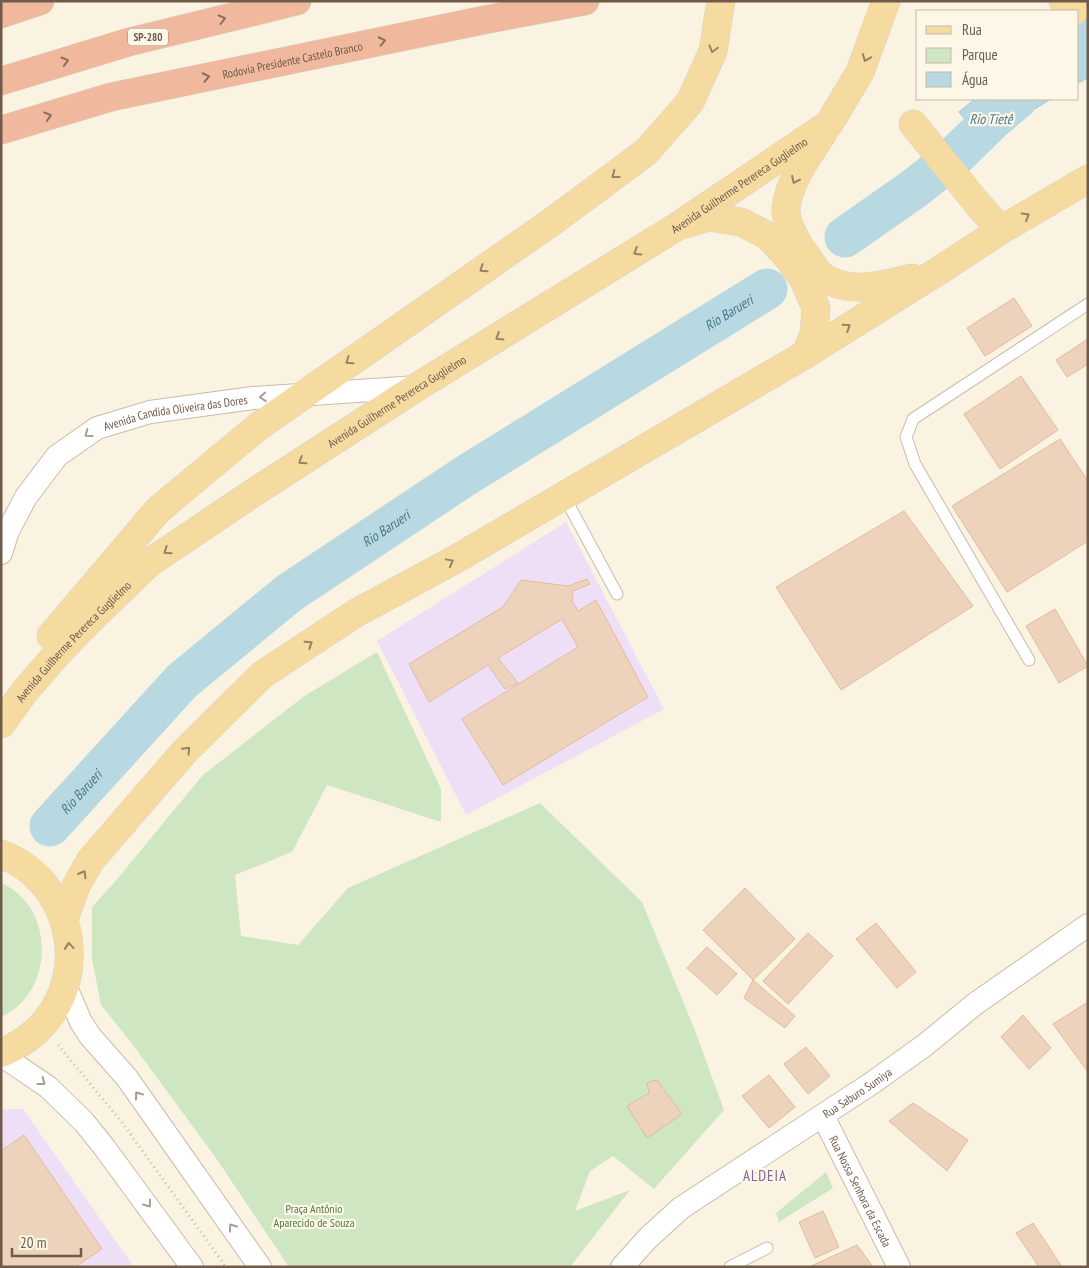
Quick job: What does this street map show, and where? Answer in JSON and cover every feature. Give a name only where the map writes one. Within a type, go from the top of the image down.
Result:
[{"type":"highway","points":[[1,14],[40,1]]},
{"type":"highway","name":"SP-280","points":[[1,80],[129,42],[297,1]]},
{"type":"highway","name":"Rodovia Presidente Castelo Branco","points":[[1,130],[111,97],[585,1]]},
{"type":"main road","points":[[1,711],[12,688],[44,644],[158,510],[259,426],[553,221],[646,152],[690,102],[714,51],[721,1]]},
{"type":"main road","points":[[1063,1],[1073,10]]},
{"type":"main road","name":"Avenida Guilherme Perereca Guglielmo","points":[[884,7],[860,72],[800,170],[786,209],[792,236],[822,276],[836,284],[852,287],[879,286],[940,270]]},
{"type":"main road","points":[[1079,16],[1088,25]]},
{"type":"main road","name":"Avenida Guilherme Perereca Guglielmo","points":[[1,724],[25,691],[57,654],[149,563],[417,387],[678,226],[829,124]]},
{"type":"main road","points":[[913,124],[1001,230]]},
{"type":"main road","points":[[64,919],[76,886],[90,861],[186,751],[262,675],[356,613],[456,559],[806,354],[1001,230],[1088,179]]},
{"type":"main road","points":[[678,226],[709,218],[741,222],[768,236],[785,254],[804,280],[816,308],[814,334],[806,354]]},
{"type":"main road","points":[[1,854],[23,865],[37,876],[53,896],[64,919],[70,945],[70,959],[65,986],[45,1022],[24,1041],[1,1054]]},
{"type":"street","name":"Avenida Candida Oliveira das Dores","points":[[1,553],[8,531],[26,497],[57,456],[97,428],[150,412],[252,398],[417,387]]},
{"type":"street","name":"Rua Saburo Sumiya","points":[[628,1265],[648,1238],[681,1208],[823,1116],[925,1045],[975,1004],[1088,925]]},
{"type":"street","points":[[65,986],[81,1022],[90,1036],[126,1078],[260,1267]]},
{"type":"street","points":[[1,1054],[48,1087],[84,1122],[110,1154],[192,1267]]},
{"type":"street","name":"Rua Nossa Senhora da Escada","points":[[823,1116],[899,1267]]},
{"type":"lane","points":[[1029,660],[915,464],[906,436],[913,419],[1088,304]]},
{"type":"lane","points":[[564,496],[616,594]]},
{"type":"lane","points":[[730,1267],[766,1248]]},
{"type":"path","points":[[58,1045],[122,1121],[226,1267]]},
{"type":"shaded area","points":[[566,522],[664,709],[466,815],[377,641]]},
{"type":"shaded area","points":[[1,1109],[23,1109],[134,1267],[1,1267]]},
{"type":"green space","name":"Praça Antônio Aparecido de Souza","points":[[377,652],[441,789],[441,822],[327,785],[292,852],[235,875],[241,936],[298,945],[348,888],[540,803],[642,902],[694,1028],[724,1110],[654,1189],[613,1156],[590,1171],[575,1211],[630,1190],[570,1267],[289,1267],[216,1158],[130,1041],[101,1005],[92,959],[92,907],[203,775],[303,697]]},
{"type":"green space","points":[[1,883],[19,894],[32,910],[39,929],[42,950],[39,970],[32,989],[19,1005],[1,1017]]},
{"type":"green space","points":[[826,1172],[833,1188],[779,1222],[776,1213]]},
{"type":"water","points":[[1062,1],[1088,1],[1088,78],[1079,82],[1079,10],[1054,10]]},
{"type":"water","name":"Rio Tietê","points":[[974,100],[1049,100],[1021,117],[990,150],[959,112]]},
{"type":"building","points":[[1014,298],[1032,326],[985,356],[967,328]]},
{"type":"building","points":[[1088,339],[1088,364],[1067,377],[1056,360]]},
{"type":"building","points":[[1021,376],[1058,430],[1000,469],[964,414]]},
{"type":"building","points":[[1060,439],[1088,481],[1088,541],[1007,592],[952,506]]},
{"type":"building","points":[[904,511],[973,606],[841,690],[776,587]]},
{"type":"building","points":[[587,579],[590,584],[573,591],[572,601],[578,611],[596,600],[648,697],[503,785],[462,719],[578,647],[562,619],[498,658],[518,683],[505,689],[488,665],[429,702],[409,664],[503,607],[521,580],[568,586]]},
{"type":"building","points":[[1055,609],[1088,666],[1059,683],[1026,626]]},
{"type":"building","points":[[745,888],[795,939],[753,980],[703,930]]},
{"type":"building","points":[[876,923],[916,972],[897,988],[856,939]]},
{"type":"building","points":[[808,933],[833,956],[788,1004],[763,981]]},
{"type":"building","points":[[707,947],[737,974],[717,995],[687,968]]},
{"type":"building","points":[[753,980],[795,1016],[785,1028],[744,998]]},
{"type":"building","points":[[1088,1002],[1088,1072],[1053,1024]]},
{"type":"building","points":[[1023,1015],[1051,1048],[1029,1069],[1001,1037]]},
{"type":"building","points":[[806,1047],[830,1076],[808,1094],[784,1064]]},
{"type":"building","points":[[769,1075],[795,1107],[769,1128],[742,1096]]},
{"type":"building","points":[[657,1080],[682,1114],[647,1138],[627,1106],[649,1093],[647,1083]]},
{"type":"building","points":[[913,1103],[968,1140],[947,1171],[889,1121]]},
{"type":"building","points":[[24,1135],[102,1249],[75,1267],[1,1267],[1,1151]]},
{"type":"building","points":[[823,1211],[839,1247],[815,1258],[799,1222]]},
{"type":"building","points":[[1033,1223],[1062,1267],[1039,1267],[1016,1233]]},
{"type":"building","points":[[857,1245],[873,1267],[809,1267]]},
{"type":"waterway","name":"Rio Barueri","points":[[845,237],[915,188],[954,157],[1016,100]]},
{"type":"waterway","name":"Rio Barueri","points":[[50,826],[182,681],[289,593],[465,476],[767,289]]},
{"type":"district","name":"ALDEIA","points":[[765,1175]]}]
